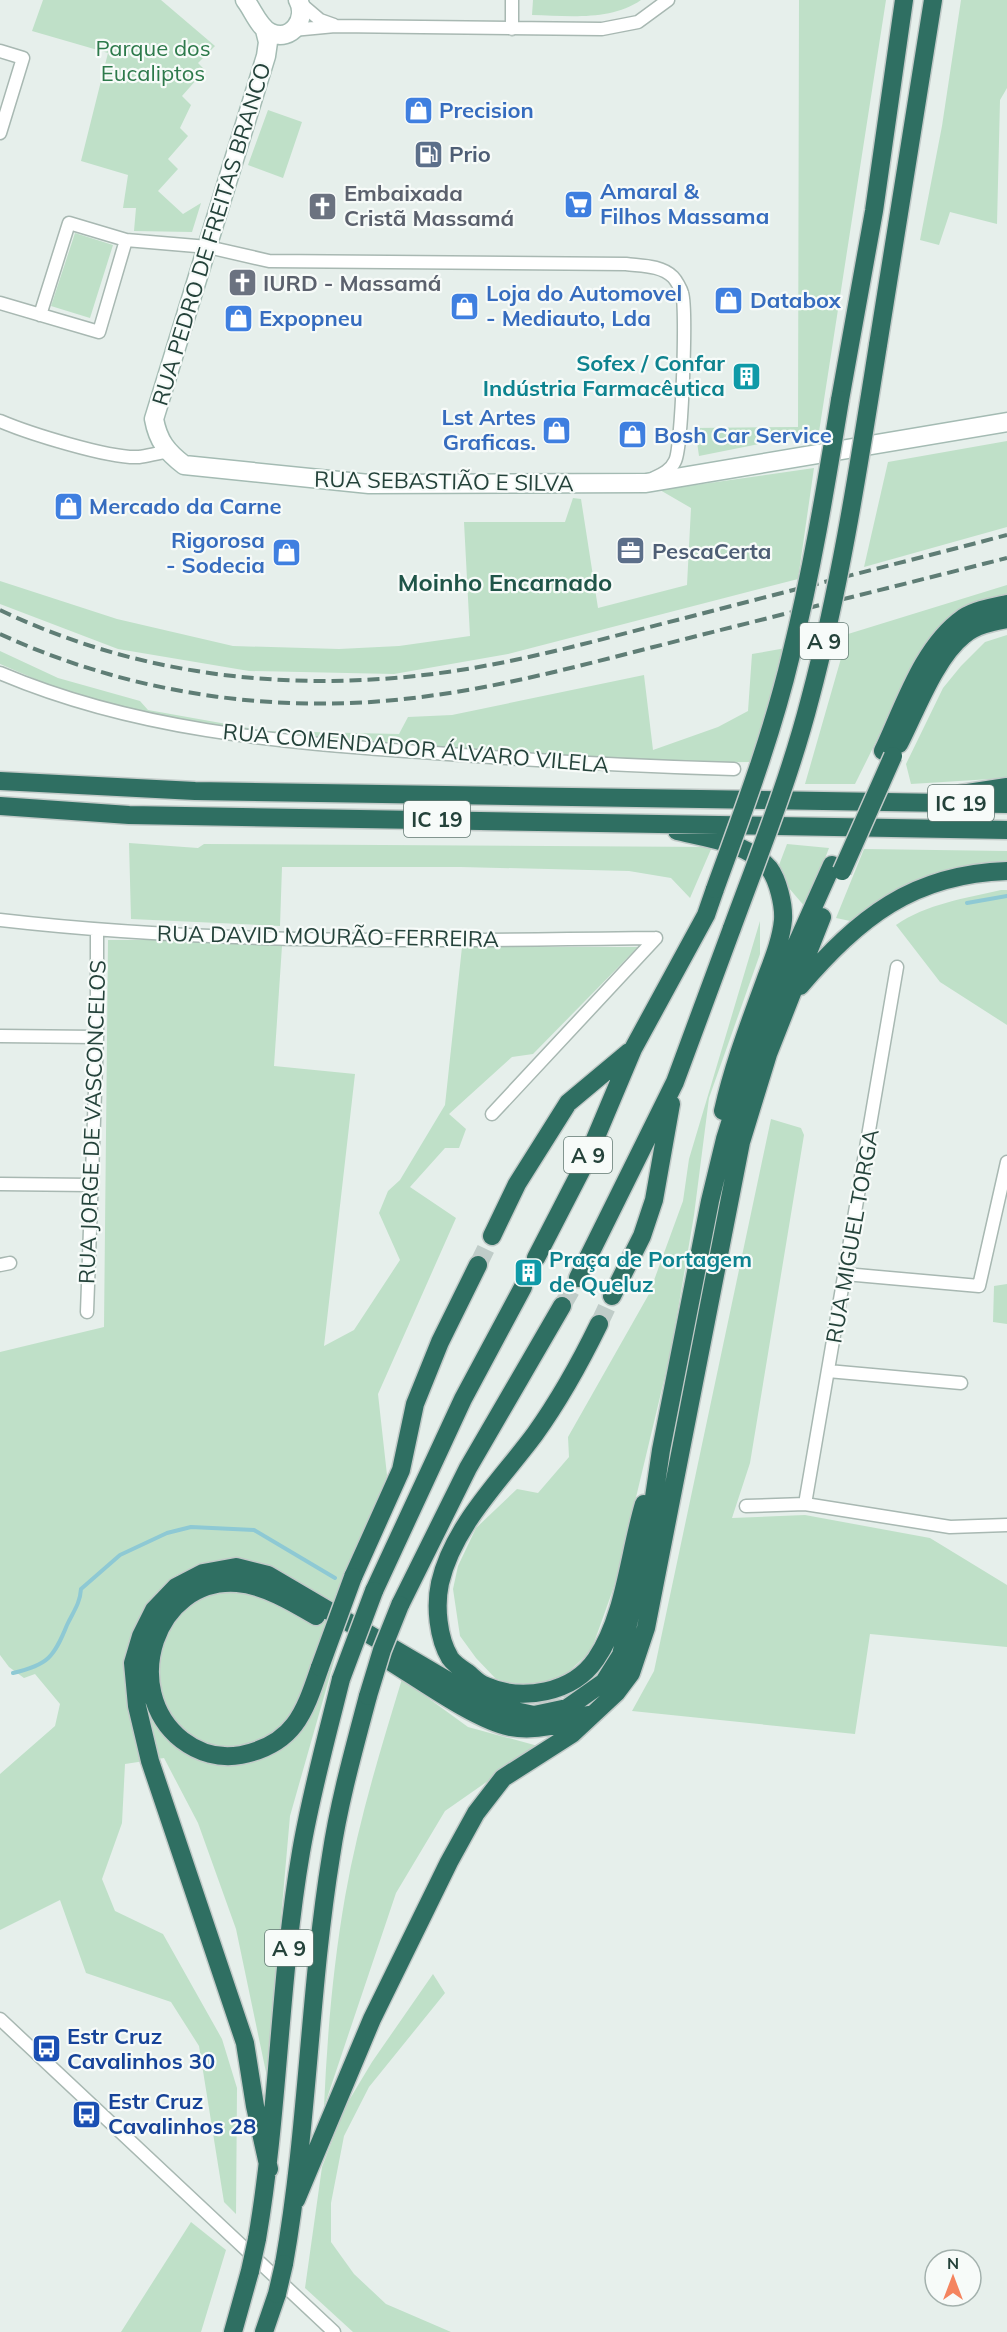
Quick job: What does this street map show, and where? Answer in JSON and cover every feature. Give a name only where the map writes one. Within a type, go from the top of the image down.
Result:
[{"type":"highway","name":"A 9","points":[[536,1258],[585,1163],[633,1049],[706,915],[753,786],[791,657],[819,531],[849,339],[874,211],[904,0]]},
{"type":"highway","name":"A 9","points":[[578,1278],[675,1082],[782,791],[811,699],[848,535],[933,0]]},
{"type":"highway","points":[[269,2169],[245,2043],[166,1814],[137,1706],[133,1663],[141,1636],[154,1610],[176,1587],[203,1573],[236,1567],[268,1575],[491,1706],[534,1714],[567,1708],[604,1682],[621,1655],[648,1538],[661,1450],[710,1202],[753,1050],[776,990],[837,868],[927,659],[944,636],[965,617],[1007,604]]},
{"type":"highway","points":[[888,753],[945,655],[964,635],[986,623],[1007,619]]},
{"type":"highway","name":"IC 19","points":[[0,781],[195,791],[1007,804]]},
{"type":"highway","points":[[915,802],[1007,787]]},
{"type":"highway","name":"IC 19","points":[[0,806],[129,815],[1007,830]]},
{"type":"highway","points":[[643,823],[721,842],[750,853],[769,868],[780,892],[783,919],[780,935],[733,1065],[717,1137],[710,1202]]},
{"type":"highway","points":[[296,2200],[372,2019],[449,1862],[476,1814],[503,1778],[572,1734],[595,1713],[631,1673],[646,1628],[741,1142],[768,1054],[793,995],[837,868]]},
{"type":"highway","points":[[793,995],[836,945],[868,917],[917,888],[983,872],[1007,871]]},
{"type":"highway","points":[[492,1236],[517,1184],[568,1103],[633,1049]]},
{"type":"highway","points":[[612,1296],[642,1236],[654,1200],[675,1082]]},
{"type":"highway","points":[[478,1264],[440,1342],[415,1404],[401,1470],[353,1577],[320,1667],[305,1711],[289,1734],[261,1751],[224,1758],[191,1747],[168,1729],[154,1704],[149,1677],[152,1645],[162,1623],[185,1599],[209,1587],[237,1583],[265,1590],[306,1610],[484,1717],[509,1727],[536,1728],[595,1713]]},
{"type":"highway","name":"A 9","points":[[233,2332],[250,2271],[269,2169],[283,2000],[301,1852],[319,1764],[341,1679],[374,1591],[463,1399],[523,1287]]},
{"type":"highway","name":"A 9","points":[[264,2332],[277,2294],[296,2200],[331,1857],[347,1774],[368,1696],[382,1650],[400,1605],[468,1468],[562,1306]]},
{"type":"highway","points":[[598,1324],[570,1383],[501,1476],[453,1547],[440,1584],[439,1624],[451,1659],[485,1686],[528,1695],[564,1687],[595,1661],[614,1624],[634,1536],[661,1450]]},
{"type":"street","points":[[245,0],[261,16],[288,32],[335,26],[611,28],[638,22],[668,0]]},
{"type":"street","points":[[512,0],[512,29]]},
{"type":"street","points":[[288,32],[301,18],[298,2]]},
{"type":"street","points":[[298,2],[320,20],[335,26]]},
{"type":"street","name":"RUA PEDRO DE FREITAS BRANCO","points":[[261,16],[268,49]]},
{"type":"street","name":"RUA PEDRO DE FREITAS BRANCO","points":[[166,452],[156,433],[154,419],[268,49],[275,39],[288,32]]},
{"type":"street","points":[[0,51],[23,58],[0,133]]},
{"type":"street","points":[[40,315],[69,223],[126,240],[208,248],[269,261],[626,264],[658,268],[673,277],[682,293],[679,451],[670,469],[646,483]]},
{"type":"street","points":[[0,303],[99,332],[126,240]]},
{"type":"street","points":[[0,421],[22,430],[137,457],[166,452]]},
{"type":"street","name":"RUA SEBASTIÃO E SILVA","points":[[166,452],[184,465],[363,483],[646,483],[1007,422]]},
{"type":"street","name":"RUA COMENDADOR ÁLVARO VILELA","points":[[0,673],[44,692],[141,720],[257,739],[522,759],[734,769]]},
{"type":"street","name":"RUA DAVID MOURÃO-FERREIRA","points":[[0,920],[97,931],[394,940],[656,938],[492,1114]]},
{"type":"street","name":"RUA JORGE DE VASCONCELOS","points":[[87,1312],[97,1037],[97,931]]},
{"type":"street","name":"RUA MIGUEL TORGA","points":[[805,1504],[897,968]]},
{"type":"street","points":[[0,1036],[97,1037]]},
{"type":"street","points":[[845,1274],[979,1286],[1007,1162]]},
{"type":"street","points":[[0,1184],[91,1185]]},
{"type":"street","points":[[828,1371],[961,1383]]},
{"type":"street","points":[[746,1506],[805,1504],[950,1527],[1007,1525]]},
{"type":"street","points":[[0,2019],[334,2332]]},
{"type":"green space","name":"Parque dos Eucaliptos","points":[[43,0],[161,0],[215,46],[198,63],[205,70],[182,96],[191,105],[180,128],[188,136],[168,159],[178,169],[158,191],[183,214],[201,203],[192,232],[134,231],[136,208],[123,208],[128,175],[81,161],[108,53],[32,31]]},
{"type":"green space","points":[[533,0],[641,0],[616,11],[574,16],[532,15]]},
{"type":"green space","points":[[799,0],[886,0],[819,432],[699,456],[695,428],[798,427]]},
{"type":"green space","points":[[961,0],[1007,0],[1007,88],[1000,100],[997,224],[950,212],[939,245],[920,240],[942,126]]},
{"type":"green space","points":[[268,110],[302,122],[283,178],[248,165]]},
{"type":"green space","points":[[75,233],[113,245],[90,318],[51,306]]},
{"type":"green space","points":[[1007,441],[1007,527],[864,567],[888,462]]},
{"type":"green space","points":[[814,468],[798,579],[508,654],[394,674],[249,671],[118,649],[0,604],[0,581],[117,619],[233,646],[339,649],[399,646],[470,636],[464,522],[565,522],[573,498],[581,499],[598,608],[687,585],[691,508],[660,490]]},
{"type":"green space","points":[[1007,585],[1007,598],[969,605],[923,647],[855,784],[805,784],[848,634]]},
{"type":"green space","points":[[1007,635],[1007,778],[911,784],[906,764],[943,688],[985,642]]},
{"type":"green space","points":[[786,648],[750,762],[654,763],[264,735],[161,718],[54,687],[0,664],[0,651],[58,678],[140,701],[148,710],[266,731],[399,734],[408,717],[452,715],[644,675],[653,750],[718,727],[748,711],[752,654]]},
{"type":"green space","points":[[129,843],[198,848],[204,844],[712,847],[690,898],[671,878],[629,871],[461,867],[282,867],[280,926],[131,919]]},
{"type":"green space","points":[[787,844],[829,848],[806,908],[776,873]]},
{"type":"green space","points":[[864,849],[1007,851],[1007,867],[939,875],[901,887],[855,922],[836,918]]},
{"type":"green space","points":[[1007,890],[1007,1025],[940,982],[896,925],[933,907]]},
{"type":"green space","points":[[760,921],[760,954],[709,1098],[694,1215],[671,1351],[616,1581],[591,1651],[563,1677],[539,1684],[513,1684],[496,1679],[476,1658],[460,1636],[453,1589],[458,1566],[476,1528],[517,1489],[538,1493],[569,1457],[568,1437],[649,1294],[683,1201],[689,1159]]},
{"type":"green space","points":[[108,940],[193,940],[282,946],[274,1066],[355,1074],[324,1346],[354,1330],[400,1260],[379,1213],[388,1191],[400,1180],[445,1105],[462,947],[638,947],[533,1054],[512,1057],[449,1114],[466,1129],[459,1148],[445,1148],[410,1187],[456,1218],[378,1394],[387,1475],[290,1816],[267,2077],[236,1929],[198,1823],[164,1758],[125,1764],[122,1823],[102,1879],[115,1911],[163,1934],[222,2039],[237,2088],[236,2214],[224,2202],[199,2046],[171,2002],[86,1973],[60,1900],[0,1930],[0,1774],[55,1726],[60,1704],[35,1674],[24,1678],[9,1667],[0,1655],[0,1352],[104,1327]]},
{"type":"green space","points":[[771,1119],[801,1128],[804,1135],[750,1463],[732,1518],[805,1515],[930,1538],[1007,1585],[1007,1647],[870,1634],[855,1734],[632,1711],[654,1671]]},
{"type":"green space","points":[[1007,1284],[1007,1324],[993,1322],[994,1286]]},
{"type":"green space","points":[[402,1679],[468,1727],[538,1746],[445,1811],[396,1893],[324,2107],[331,2002],[350,1869],[363,1814]]},
{"type":"green space","points":[[433,1974],[445,1993],[369,2087],[344,2136],[331,2203],[331,2242],[354,2274],[386,2304],[451,2332],[353,2332],[305,2288],[322,2167],[345,2107],[372,2062]]},
{"type":"green space","points":[[191,2222],[226,2250],[201,2332],[121,2332]]},
{"type":"waterway","points":[[967,903],[1007,896]]},
{"type":"waterway","points":[[13,1673],[42,1663],[53,1652],[78,1604],[81,1589],[120,1555],[167,1533],[191,1527],[254,1530],[335,1578]]},
{"type":"tunnel","points":[[478,1265],[492,1236]]},
{"type":"tunnel","points":[[523,1287],[536,1258]]},
{"type":"tunnel","points":[[562,1306],[578,1278]]},
{"type":"tunnel","points":[[599,1324],[612,1296]]},
{"type":"railway","points":[[0,610],[55,634],[112,652],[170,666],[229,676],[347,681],[407,677],[494,664],[604,639],[1007,535]]},
{"type":"railway","points":[[0,634],[50,655],[101,672],[206,695],[314,704],[367,702],[421,697],[520,680],[1007,558]]},
{"type":"place","name":"Precision","points":[[418,110]]},
{"type":"place","name":"Prio","points":[[428,154]]},
{"type":"place","name":"Amaral & Filhos Massama","points":[[579,204]]},
{"type":"place","name":"Embaixada Cristã Massamá","points":[[323,206]]},
{"type":"place","name":"IURD - Massamá","points":[[242,283]]},
{"type":"place","name":"Databox","points":[[729,300]]},
{"type":"place","name":"Loja do Automovel - Mediauto, Lda","points":[[465,306]]},
{"type":"place","name":"Expopneu","points":[[238,318]]},
{"type":"place","name":"Sofex / Confar Indústria Farmacêutica","points":[[746,376]]},
{"type":"place","name":"Lst Artes Graficas.","points":[[557,430]]},
{"type":"place","name":"Bosh Car Service","points":[[633,435]]},
{"type":"place","name":"Mercado da Carne","points":[[68,506]]},
{"type":"place","name":"PescaCerta","points":[[631,551]]},
{"type":"place","name":"Rigorosa - Sodecia","points":[[286,553]]},
{"type":"place","name":"Praça de Portagem de Queluz","points":[[528,1272]]},
{"type":"place","name":"Estr Cruz Cavalinhos 30","points":[[46,2049]]},
{"type":"place","name":"Estr Cruz Cavalinhos 28","points":[[87,2114]]},
{"type":"district","name":"Moinho Encarnado","points":[[505,582]]}]
